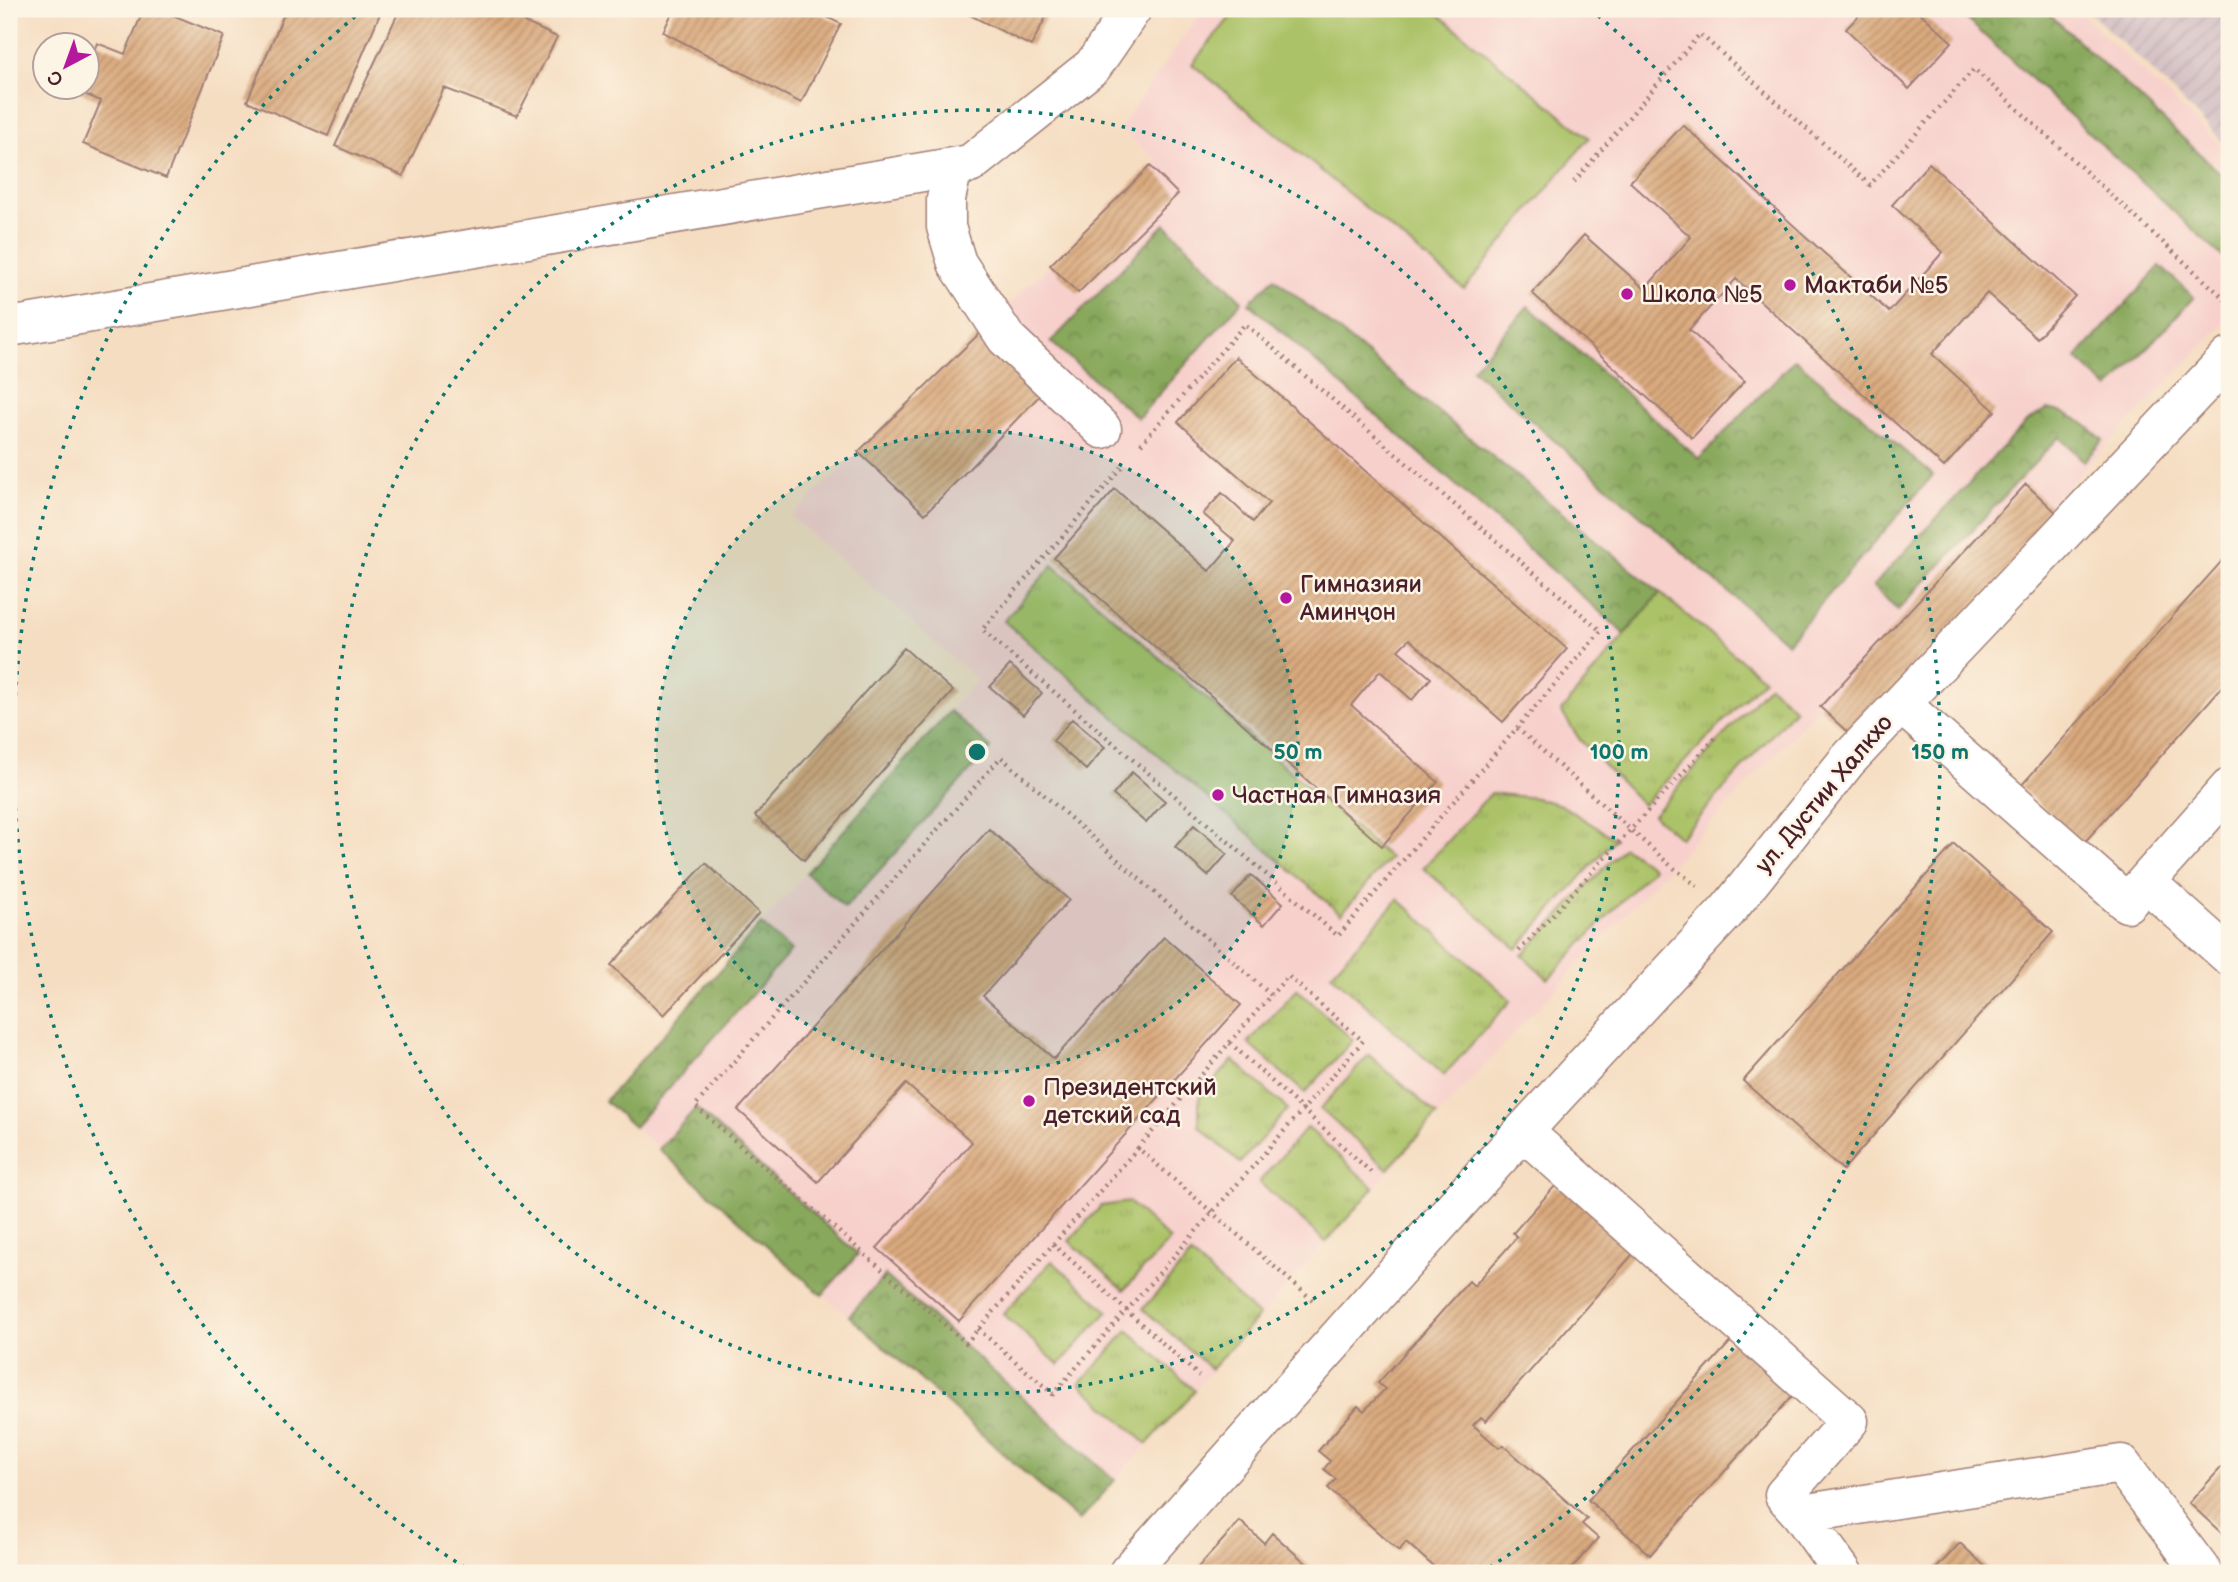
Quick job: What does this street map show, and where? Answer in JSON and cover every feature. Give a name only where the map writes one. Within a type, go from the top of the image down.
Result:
[{"type":"street","points":[[9,327],[970,164],[1093,66],[1132,9]]},
{"type":"street","points":[[953,167],[946,199],[946,227],[957,263],[1006,338],[1102,429]]},
{"type":"street","name":"ул. Дустии Халкхо","points":[[1128,1573],[1482,1176],[1728,910],[1847,761],[2229,357]]},
{"type":"street","points":[[1901,704],[2136,893],[2229,956]]},
{"type":"street","points":[[2136,893],[2229,788]]},
{"type":"street","points":[[1524,1132],[1849,1421],[1784,1495],[1843,1573]]},
{"type":"street","points":[[1801,1514],[2121,1464],[2203,1573]]},
{"type":"path","points":[[1574,182],[1700,34],[1870,185],[1974,69],[2229,303]]},
{"type":"path","points":[[1127,461],[982,630],[1338,936],[1601,631],[1245,324],[1136,450]]},
{"type":"path","points":[[1517,728],[1670,865],[1728,910]]},
{"type":"path","points":[[1519,951],[1716,737]]},
{"type":"path","points":[[978,1329],[1054,1394],[1363,1041],[1288,976],[1138,1148],[978,1329],[966,1343],[695,1106],[1001,757],[1271,995]]},
{"type":"path","points":[[1230,1043],[1373,1174]]},
{"type":"path","points":[[1138,1148],[1291,1282]]},
{"type":"path","points":[[1053,1244],[1199,1376]]},
{"type":"shaded area","points":[[1203,9],[2076,9],[2229,153],[2229,318],[1839,724],[1819,707],[1452,1100],[1079,1521],[605,1101],[977,679],[791,517],[1157,160],[1119,129]]},
{"type":"shaded area","points":[[2086,9],[2229,9],[2229,148],[2142,61]]},
{"type":"green space","points":[[1237,9],[1432,9],[1589,138],[1464,289],[1192,64]]},
{"type":"green space","points":[[1956,9],[2044,9],[2229,181],[2229,263]]},
{"type":"green space","points":[[1165,224],[1242,301],[1138,418],[1051,342]]},
{"type":"green space","points":[[2160,266],[2194,297],[2109,389],[2076,358]]},
{"type":"green space","points":[[1274,278],[1660,593],[1625,634],[1249,303]]},
{"type":"green space","points":[[1528,306],[1699,459],[1795,359],[1933,475],[1787,643],[1472,369]]},
{"type":"green space","points":[[2047,409],[2078,420],[2103,440],[2084,461],[2059,437],[1898,610],[1873,586],[2026,422]]},
{"type":"green space","points":[[1053,565],[1390,858],[1341,914],[1004,621]]},
{"type":"green space","points":[[1660,593],[1764,679],[1643,805],[1580,740],[1561,711]]},
{"type":"green space","points":[[1769,685],[1795,709],[1680,838],[1653,815]]},
{"type":"green space","points":[[950,711],[991,748],[845,908],[806,873]]},
{"type":"green space","points":[[1491,793],[1536,798],[1561,805],[1615,839],[1517,949],[1423,868]]},
{"type":"green space","points":[[1624,847],[1653,868],[1548,979],[1522,955]]},
{"type":"green space","points":[[1398,899],[1511,1000],[1444,1075],[1331,974]]},
{"type":"green space","points":[[761,924],[791,951],[634,1127],[605,1101]]},
{"type":"green space","points":[[1297,989],[1353,1040],[1305,1093],[1248,1043]]},
{"type":"green space","points":[[1369,1055],[1437,1115],[1388,1169],[1320,1109]]},
{"type":"green space","points":[[1233,1060],[1288,1109],[1240,1163],[1199,1126],[1199,1098]]},
{"type":"green space","points":[[696,1108],[858,1254],[822,1295],[659,1149]]},
{"type":"green space","points":[[1307,1127],[1374,1188],[1326,1242],[1259,1182]]},
{"type":"green space","points":[[1129,1202],[1170,1240],[1124,1290],[1069,1241],[1101,1206]]},
{"type":"green space","points":[[1191,1255],[1259,1316],[1211,1369],[1143,1309]]},
{"type":"green space","points":[[1052,1261],[1108,1311],[1059,1365],[1003,1314]]},
{"type":"green space","points":[[885,1275],[1115,1480],[1079,1521],[849,1316]]},
{"type":"green space","points":[[1128,1330],[1195,1391],[1147,1444],[1080,1384]]},
{"type":"building","points":[[144,9],[158,9],[224,36],[166,178],[83,144],[102,102],[102,45],[125,54]]},
{"type":"building","points":[[286,9],[382,9],[328,136],[247,101]]},
{"type":"building","points":[[400,9],[495,9],[557,37],[517,116],[444,88],[403,176],[335,146]]},
{"type":"building","points":[[674,9],[811,9],[841,24],[801,103],[663,32]]},
{"type":"building","points":[[958,9],[1050,9],[1031,46]]},
{"type":"building","points":[[1865,9],[1916,9],[1952,42],[1909,89],[1846,29]]},
{"type":"building","name":"Школа №5","points":[[1683,125],[1889,312],[1943,252],[1892,205],[1929,163],[2075,296],[2037,338],[1987,293],[1932,354],[1995,411],[1944,467],[1736,279],[1689,330],[1745,381],[1692,438],[1532,293],[1584,235],[1645,289],[1691,237],[1630,182]]},
{"type":"building","points":[[1150,166],[1178,194],[1078,293],[1050,265]]},
{"type":"building","points":[[988,325],[1047,388],[925,514],[858,452]]},
{"type":"building","points":[[1236,357],[1567,649],[1503,722],[1409,639],[1398,650],[1431,678],[1412,700],[1380,671],[1351,705],[1438,782],[1382,846],[1054,558],[1115,489],[1209,571],[1235,541],[1203,514],[1222,493],[1253,522],[1269,503],[1178,422]]},
{"type":"building","points":[[2026,484],[2060,516],[1854,738],[1820,707]]},
{"type":"building","points":[[2229,553],[2229,679],[2083,844],[2020,787]]},
{"type":"building","points":[[904,648],[953,691],[804,860],[755,816]]},
{"type":"building","points":[[1010,665],[1042,693],[1023,715],[990,687]]},
{"type":"building","points":[[1072,719],[1105,747],[1086,770],[1053,741]]},
{"type":"building","points":[[1132,772],[1165,801],[1146,823],[1113,795]]},
{"type":"building","points":[[1194,825],[1227,854],[1208,876],[1175,847]]},
{"type":"building","points":[[989,829],[1069,900],[983,996],[1054,1059],[1164,937],[1241,1005],[959,1321],[877,1248],[972,1142],[906,1084],[818,1182],[738,1110]]},
{"type":"building","points":[[1954,844],[2053,932],[1843,1170],[1743,1081]]},
{"type":"building","points":[[706,863],[759,913],[664,1015],[611,965]]},
{"type":"building","points":[[1251,875],[1283,903],[1264,925],[1232,897]]},
{"type":"building","points":[[1565,1185],[1633,1254],[1486,1421],[1481,1417],[1473,1425],[1499,1448],[1503,1445],[1587,1519],[1582,1524],[1598,1538],[1568,1573],[1428,1573],[1434,1567],[1406,1542],[1399,1551],[1328,1488],[1336,1479],[1324,1469],[1330,1461],[1318,1451],[1358,1406],[1364,1411],[1385,1389],[1378,1383],[1469,1281],[1474,1286],[1517,1237],[1513,1233],[1555,1186],[1560,1190]]},
{"type":"building","points":[[1733,1339],[1794,1394],[1650,1555],[1588,1500]]},
{"type":"building","points":[[2229,1459],[2229,1540],[2189,1503]]},
{"type":"building","points":[[1240,1521],[1264,1543],[1272,1533],[1317,1573],[1193,1573]]},
{"type":"building","points":[[1960,1543],[1992,1573],[1932,1573]]},
{"type":"place","name":"Мактаби №5","points":[[1790,285]]},
{"type":"place","name":"Школа №5","points":[[1627,294]]},
{"type":"place","name":"Гимназияи Аминҷон","points":[[1286,598]]},
{"type":"place","name":"Частная Гимназия","points":[[1218,795]]},
{"type":"place","name":"Президентский детский сад","points":[[1029,1101]]}]
